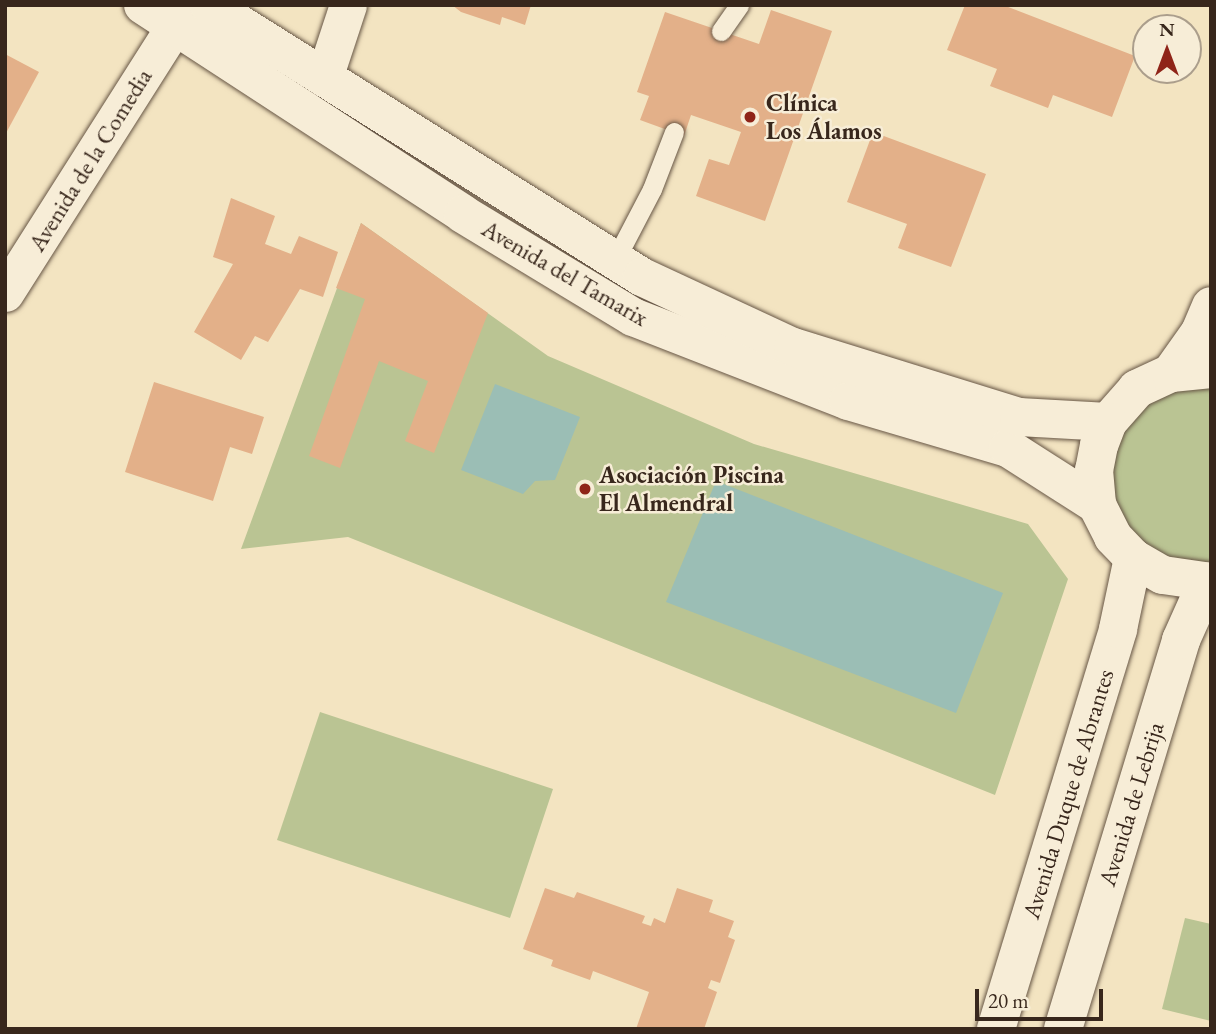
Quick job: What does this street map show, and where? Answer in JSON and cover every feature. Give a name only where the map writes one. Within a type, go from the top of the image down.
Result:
[{"type":"street","name":"Avenida del Tamarix","points":[[143,5],[181,16],[463,214],[634,317],[848,401],[1008,449],[1097,505]]},
{"type":"street","name":"Avenida del Tamarix","points":[[209,5],[642,277],[793,347],[1019,417],[1108,422]]},
{"type":"street","points":[[324,78],[348,5]]},
{"type":"street","name":"Avenida de la Comedia","points":[[5,293],[181,16]]},
{"type":"street","points":[[1171,373],[1200,332],[1211,306]]},
{"type":"street","points":[[1209,582],[1163,575],[1133,558],[1113,537],[1097,505],[1094,470],[1099,445],[1108,422],[1137,389],[1171,373],[1211,369]]},
{"type":"street","name":"Avenida Duque de Abrantes","points":[[996,1029],[1118,629],[1133,558]]},
{"type":"street","name":"Avenida de Lebrija","points":[[1063,1029],[1181,640],[1209,582]]},
{"type":"lane","points":[[721,32],[739,5]]},
{"type":"lane","points":[[615,260],[652,188],[674,132]]},
{"type":"green space","name":"Asociación Piscina El Almendral","points":[[361,223],[548,356],[754,444],[1028,524],[1068,579],[995,795],[348,537],[241,549]]},
{"type":"green space","points":[[1211,387],[1211,565],[1157,554],[1134,536],[1119,512],[1112,484],[1113,456],[1125,429],[1143,407],[1168,392]]},
{"type":"green space","points":[[320,712],[553,789],[510,918],[277,840]]},
{"type":"green space","points":[[1185,918],[1211,924],[1211,1021],[1162,1009]]},
{"type":"water","points":[[495,384],[580,417],[555,480],[535,481],[523,494],[461,470]]},
{"type":"water","points":[[716,481],[1003,593],[956,713],[666,602]]},
{"type":"building","points":[[452,5],[531,5],[525,25],[502,17],[500,25],[461,12]]},
{"type":"building","points":[[965,5],[1003,5],[1132,55],[1132,64],[1112,117],[1053,95],[1048,108],[990,86],[997,69],[947,50]]},
{"type":"building","name":"Clínica Los Álamos","points":[[771,10],[832,31],[765,221],[696,196],[709,159],[729,165],[741,132],[691,115],[684,136],[640,120],[649,96],[637,92],[665,12],[759,44]]},
{"type":"building","points":[[5,54],[39,72],[5,135]]},
{"type":"building","points":[[873,132],[986,174],[951,267],[898,248],[907,224],[847,202]]},
{"type":"building","points":[[231,198],[275,216],[265,244],[291,254],[299,236],[338,252],[323,297],[300,289],[268,342],[255,336],[241,360],[194,332],[233,264],[213,257]]},
{"type":"building","points":[[361,223],[488,313],[434,453],[405,441],[428,381],[379,361],[340,468],[309,456],[365,299],[336,288]]},
{"type":"building","points":[[154,382],[264,417],[252,454],[230,447],[213,501],[125,472]]},
{"type":"building","points":[[545,888],[574,898],[577,892],[645,916],[642,923],[651,926],[654,918],[665,923],[677,888],[713,900],[709,912],[734,921],[728,937],[735,940],[720,983],[711,980],[708,988],[717,992],[704,1029],[636,1029],[649,992],[593,971],[590,980],[551,966],[553,960],[523,949]]},
{"type":"place","name":"Clínica Los Álamos","points":[[750,117]]},
{"type":"place","name":"Asociación Piscina El Almendral","points":[[585,489]]}]
